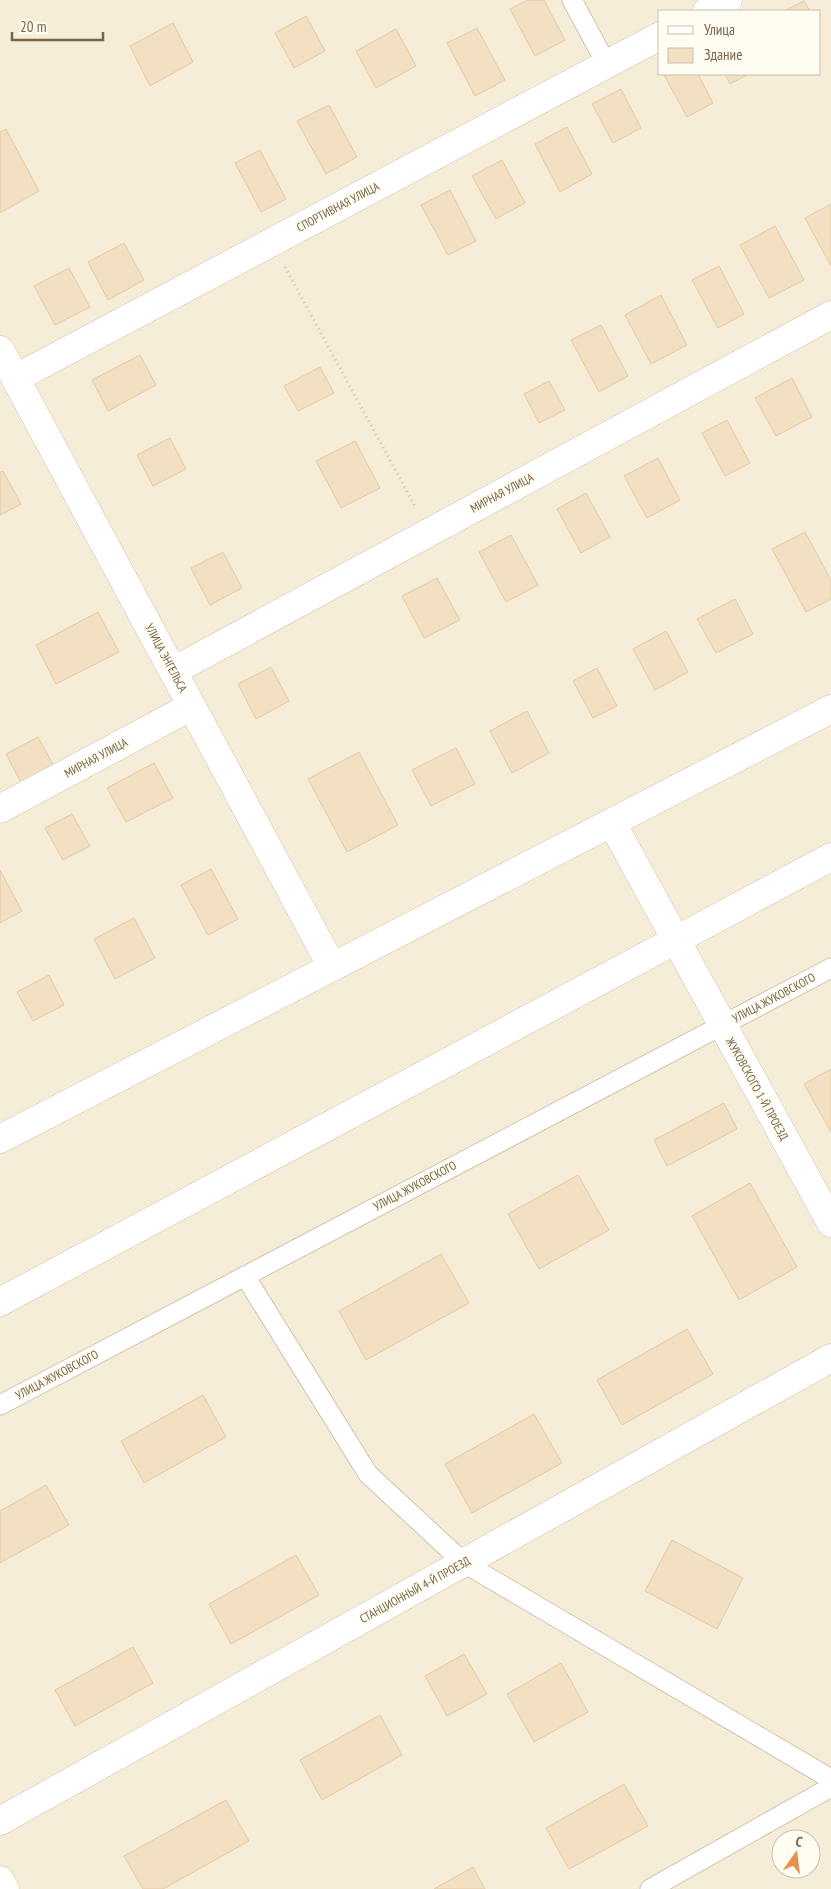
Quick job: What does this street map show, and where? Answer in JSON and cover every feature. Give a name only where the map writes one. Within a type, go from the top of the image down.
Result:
[{"type":"street","points":[[709,10],[728,0]]},
{"type":"street","name":"СПОРТИВНАЯ УЛИЦА","points":[[16,378],[658,37]]},
{"type":"street","name":"МИРНАЯ УЛИЦА","points":[[173,671],[831,316]]},
{"type":"street","name":"УЛИЦА ЭНГЕЛЬСА","points":[[0,350],[332,968]]},
{"type":"street","name":"МИРНАЯ УЛИЦА","points":[[0,809],[192,706]]},
{"type":"street","points":[[0,1139],[831,709]]},
{"type":"street","name":"ЖУКОВСКОГО 1-Й ПРОЕЗД","points":[[612,823],[831,1224]]},
{"type":"street","points":[[0,1302],[831,857]]},
{"type":"street","name":"СТАНЦИОННЫЙ 4-Й ПРОЕЗД","points":[[0,1821],[831,1358]]},
{"type":"street","points":[[0,1880],[5,1889]]},
{"type":"lane","points":[[572,0],[606,65]]},
{"type":"lane","name":"УЛИЦА ЖУКОВСКОГО","points":[[0,1406],[831,968]]},
{"type":"lane","points":[[245,1276],[368,1474],[464,1563],[831,1779]]},
{"type":"lane","points":[[650,1889],[831,1786]]},
{"type":"path","points":[[272,242],[429,532]]},
{"type":"shaded area","points":[[0,0],[831,0],[831,1889],[0,1889]]},
{"type":"building","points":[[528,0],[544,0],[565,40],[535,56],[510,9]]},
{"type":"building","points":[[804,1],[809,10],[786,10]]},
{"type":"building","points":[[306,16],[325,51],[294,68],[275,33]]},
{"type":"building","points":[[173,23],[193,62],[150,86],[130,46]]},
{"type":"building","points":[[477,28],[505,80],[475,96],[447,43]]},
{"type":"building","points":[[396,29],[416,66],[376,88],[356,51]]},
{"type":"building","points":[[664,75],[699,75],[713,103],[687,117]]},
{"type":"building","points":[[726,75],[747,75],[730,84]]},
{"type":"building","points":[[621,89],[641,128],[613,143],[592,104]]},
{"type":"building","points":[[329,105],[357,157],[326,174],[297,121]]},
{"type":"building","points":[[567,127],[592,174],[560,192],[535,144]]},
{"type":"building","points":[[6,129],[39,191],[0,213],[0,132]]},
{"type":"building","points":[[260,150],[286,199],[261,212],[235,163]]},
{"type":"building","points":[[502,160],[525,203],[496,219],[472,176]]},
{"type":"building","points":[[450,190],[476,241],[448,255],[421,205]]},
{"type":"building","points":[[831,204],[831,266],[805,218]]},
{"type":"building","points":[[775,226],[804,280],[769,298],[740,245]]},
{"type":"building","points":[[124,243],[144,280],[108,300],[88,262]]},
{"type":"building","points":[[719,266],[744,314],[718,328],[692,280]]},
{"type":"building","points":[[69,268],[90,307],[55,325],[34,286]]},
{"type":"building","points":[[661,295],[687,345],[651,364],[625,315]]},
{"type":"building","points":[[601,325],[628,376],[599,392],[571,340]]},
{"type":"building","points":[[140,355],[156,385],[108,411],[92,380]]},
{"type":"building","points":[[320,367],[334,393],[298,411],[284,386]]},
{"type":"building","points":[[792,378],[812,417],[776,436],[755,398]]},
{"type":"building","points":[[549,381],[565,410],[539,423],[524,394]]},
{"type":"building","points":[[727,420],[750,463],[725,476],[702,433]]},
{"type":"building","points":[[170,438],[186,469],[153,486],[137,455]]},
{"type":"building","points":[[355,441],[380,488],[341,508],[316,461]]},
{"type":"building","points":[[658,458],[680,500],[647,518],[624,476]]},
{"type":"building","points":[[3,471],[21,504],[0,515],[0,472]]},
{"type":"building","points":[[586,493],[610,537],[581,553],[557,509]]},
{"type":"building","points":[[805,532],[831,580],[831,599],[806,612],[772,549]]},
{"type":"building","points":[[511,535],[538,585],[506,602],[479,552]]},
{"type":"building","points":[[223,552],[242,588],[210,605],[191,568]]},
{"type":"building","points":[[437,578],[460,620],[424,638],[402,596]]},
{"type":"building","points":[[735,599],[753,634],[716,653],[697,619]]},
{"type":"building","points":[[98,612],[119,652],[56,684],[36,645]]},
{"type":"building","points":[[666,631],[688,672],[655,690],[633,649]]},
{"type":"building","points":[[271,667],[289,701],[256,719],[238,684]]},
{"type":"building","points":[[597,668],[617,706],[593,718],[573,681]]},
{"type":"building","points":[[527,711],[549,753],[512,773],[490,731]]},
{"type":"building","points":[[38,737],[56,770],[24,788],[6,754]]},
{"type":"building","points":[[456,748],[475,784],[431,806],[412,770]]},
{"type":"building","points":[[359,752],[398,825],[347,852],[308,779]]},
{"type":"building","points":[[154,763],[173,798],[126,822],[107,788]]},
{"type":"building","points":[[72,814],[90,846],[63,860],[45,828]]},
{"type":"building","points":[[211,869],[238,919],[208,935],[181,885]]},
{"type":"building","points":[[0,870],[22,911],[0,923]]},
{"type":"building","points":[[134,918],[155,958],[115,979],[94,939]]},
{"type":"building","points":[[49,975],[64,1005],[33,1021],[17,992]]},
{"type":"building","points":[[831,1069],[831,1132],[804,1084]]},
{"type":"building","points":[[724,1103],[737,1129],[667,1166],[654,1140]]},
{"type":"building","points":[[578,1175],[609,1230],[539,1269],[508,1214]]},
{"type":"building","points":[[750,1183],[797,1267],[739,1300],[692,1216]]},
{"type":"building","points":[[441,1254],[469,1303],[366,1360],[339,1311]]},
{"type":"building","points":[[687,1329],[713,1374],[622,1425],[597,1380]]},
{"type":"building","points":[[203,1395],[226,1437],[144,1483],[121,1441]]},
{"type":"building","points":[[534,1414],[562,1463],[472,1513],[445,1464]]},
{"type":"building","points":[[46,1485],[69,1525],[0,1563],[0,1511]]},
{"type":"building","points":[[672,1540],[743,1578],[717,1629],[645,1591]]},
{"type":"building","points":[[296,1555],[319,1595],[231,1644],[209,1604]]},
{"type":"building","points":[[133,1647],[153,1683],[75,1726],[55,1690]]},
{"type":"building","points":[[464,1654],[487,1694],[447,1716],[425,1676]]},
{"type":"building","points":[[561,1663],[588,1712],[534,1742],[507,1694]]},
{"type":"building","points":[[380,1715],[402,1755],[322,1800],[300,1760]]},
{"type":"building","points":[[624,1784],[648,1826],[569,1869],[546,1828]]},
{"type":"building","points":[[226,1800],[249,1841],[163,1889],[143,1889],[124,1856]]},
{"type":"building","points":[[473,1867],[485,1889],[434,1889]]}]
